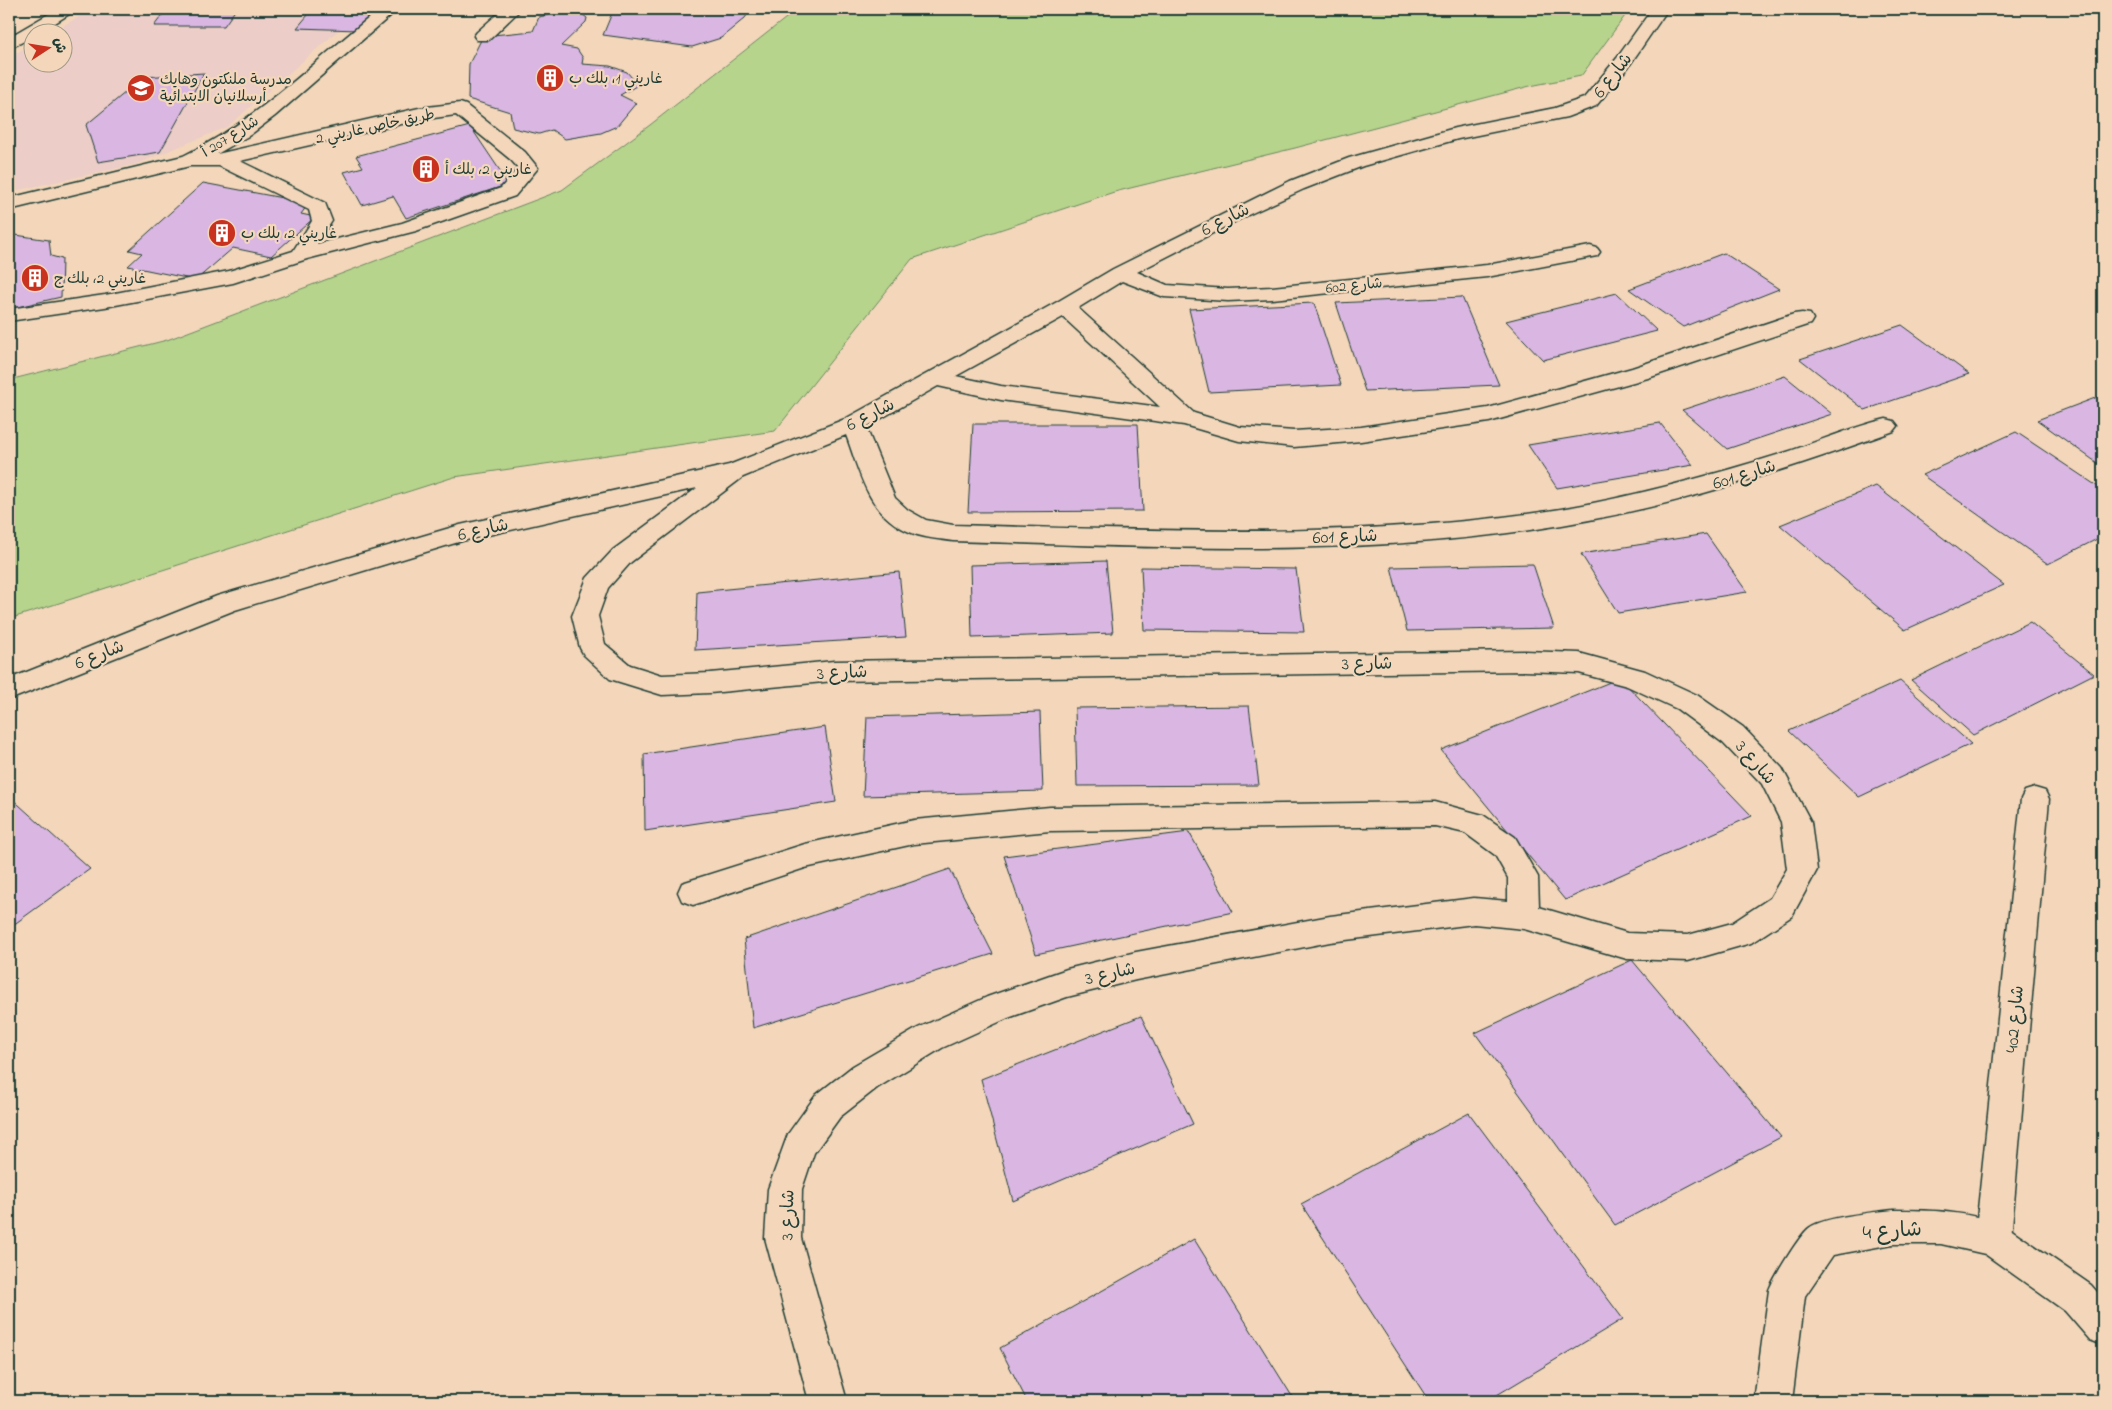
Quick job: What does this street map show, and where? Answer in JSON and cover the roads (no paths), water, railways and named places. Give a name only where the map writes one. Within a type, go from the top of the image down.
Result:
[{"type":"street","points":[[9,44],[69,9]]},
{"type":"street","name":"شارع 207 أ","points":[[9,204],[190,160],[218,147],[238,135],[390,9]]},
{"type":"street","points":[[483,36],[513,9]]},
{"type":"street","name":"شارع 6","points":[[9,690],[226,603],[460,533],[735,471],[853,424],[1064,307],[1120,273],[1243,210],[1297,185],[1356,162],[1455,134],[1560,113],[1590,102],[1624,62],[1660,9]]},
{"type":"street","name":"طريق خاص غاريني 2","points":[[9,315],[105,301],[233,277],[300,255],[409,227],[508,192],[528,168],[518,156],[460,109],[418,114],[222,160],[190,160]]},
{"type":"street","name":"طريق خاص غاريني 2","points":[[222,160],[318,207],[322,221],[300,255]]},
{"type":"street","name":"شارع 602","points":[[1120,273],[1164,291],[1228,295],[1272,293],[1487,271],[1590,252]]},
{"type":"street","points":[[1064,307],[1186,418]]},
{"type":"street","points":[[937,378],[1001,393],[1057,398],[1186,418],[1239,434],[1294,439],[1361,434],[1489,415],[1640,373],[1802,319]]},
{"type":"street","name":"شارع 601","points":[[853,424],[884,502],[899,516],[920,527],[953,533],[1163,539],[1356,538],[1514,524],[1607,509],[1707,486],[1886,426]]},
{"type":"street","name":"شارع 3","points":[[735,471],[622,556],[596,584],[585,616],[593,648],[620,672],[662,685],[710,683],[844,671],[1525,661],[1579,663],[1635,678],[1678,698],[1733,735],[1772,776],[1796,822],[1802,870],[1781,907],[1740,934],[1688,948],[1627,946],[1524,916],[1474,910],[1330,929],[1136,966],[1066,983],[998,1007],[939,1034],[865,1077],[828,1106],[800,1144],[785,1190],[784,1238],[828,1401]]},
{"type":"street","name":"شارع 402","points":[[1994,1238],[2035,799]]},
{"type":"street","points":[[693,892],[805,856],[914,832],[1050,818],[1435,814],[1473,823],[1505,846],[1523,877],[1524,916]]},
{"type":"street","name":"شارع 4","points":[[1773,1401],[1787,1290],[1822,1240],[1861,1231],[1941,1226],[1994,1238],[2078,1298],[2103,1327]]},
{"type":"place","name":"غاريني 1، بلك ب","points":[[550,78]]},
{"type":"place","name":"مدرسة ملنكتون وهايك أرسلانيان الابتدائية","points":[[141,88]]},
{"type":"place","name":"غاريني 2، بلك أ","points":[[426,169]]},
{"type":"place","name":"غاريني 2، بلك ب","points":[[222,233]]},
{"type":"place","name":"غاريني 2، بلك ج","points":[[35,278]]}]
